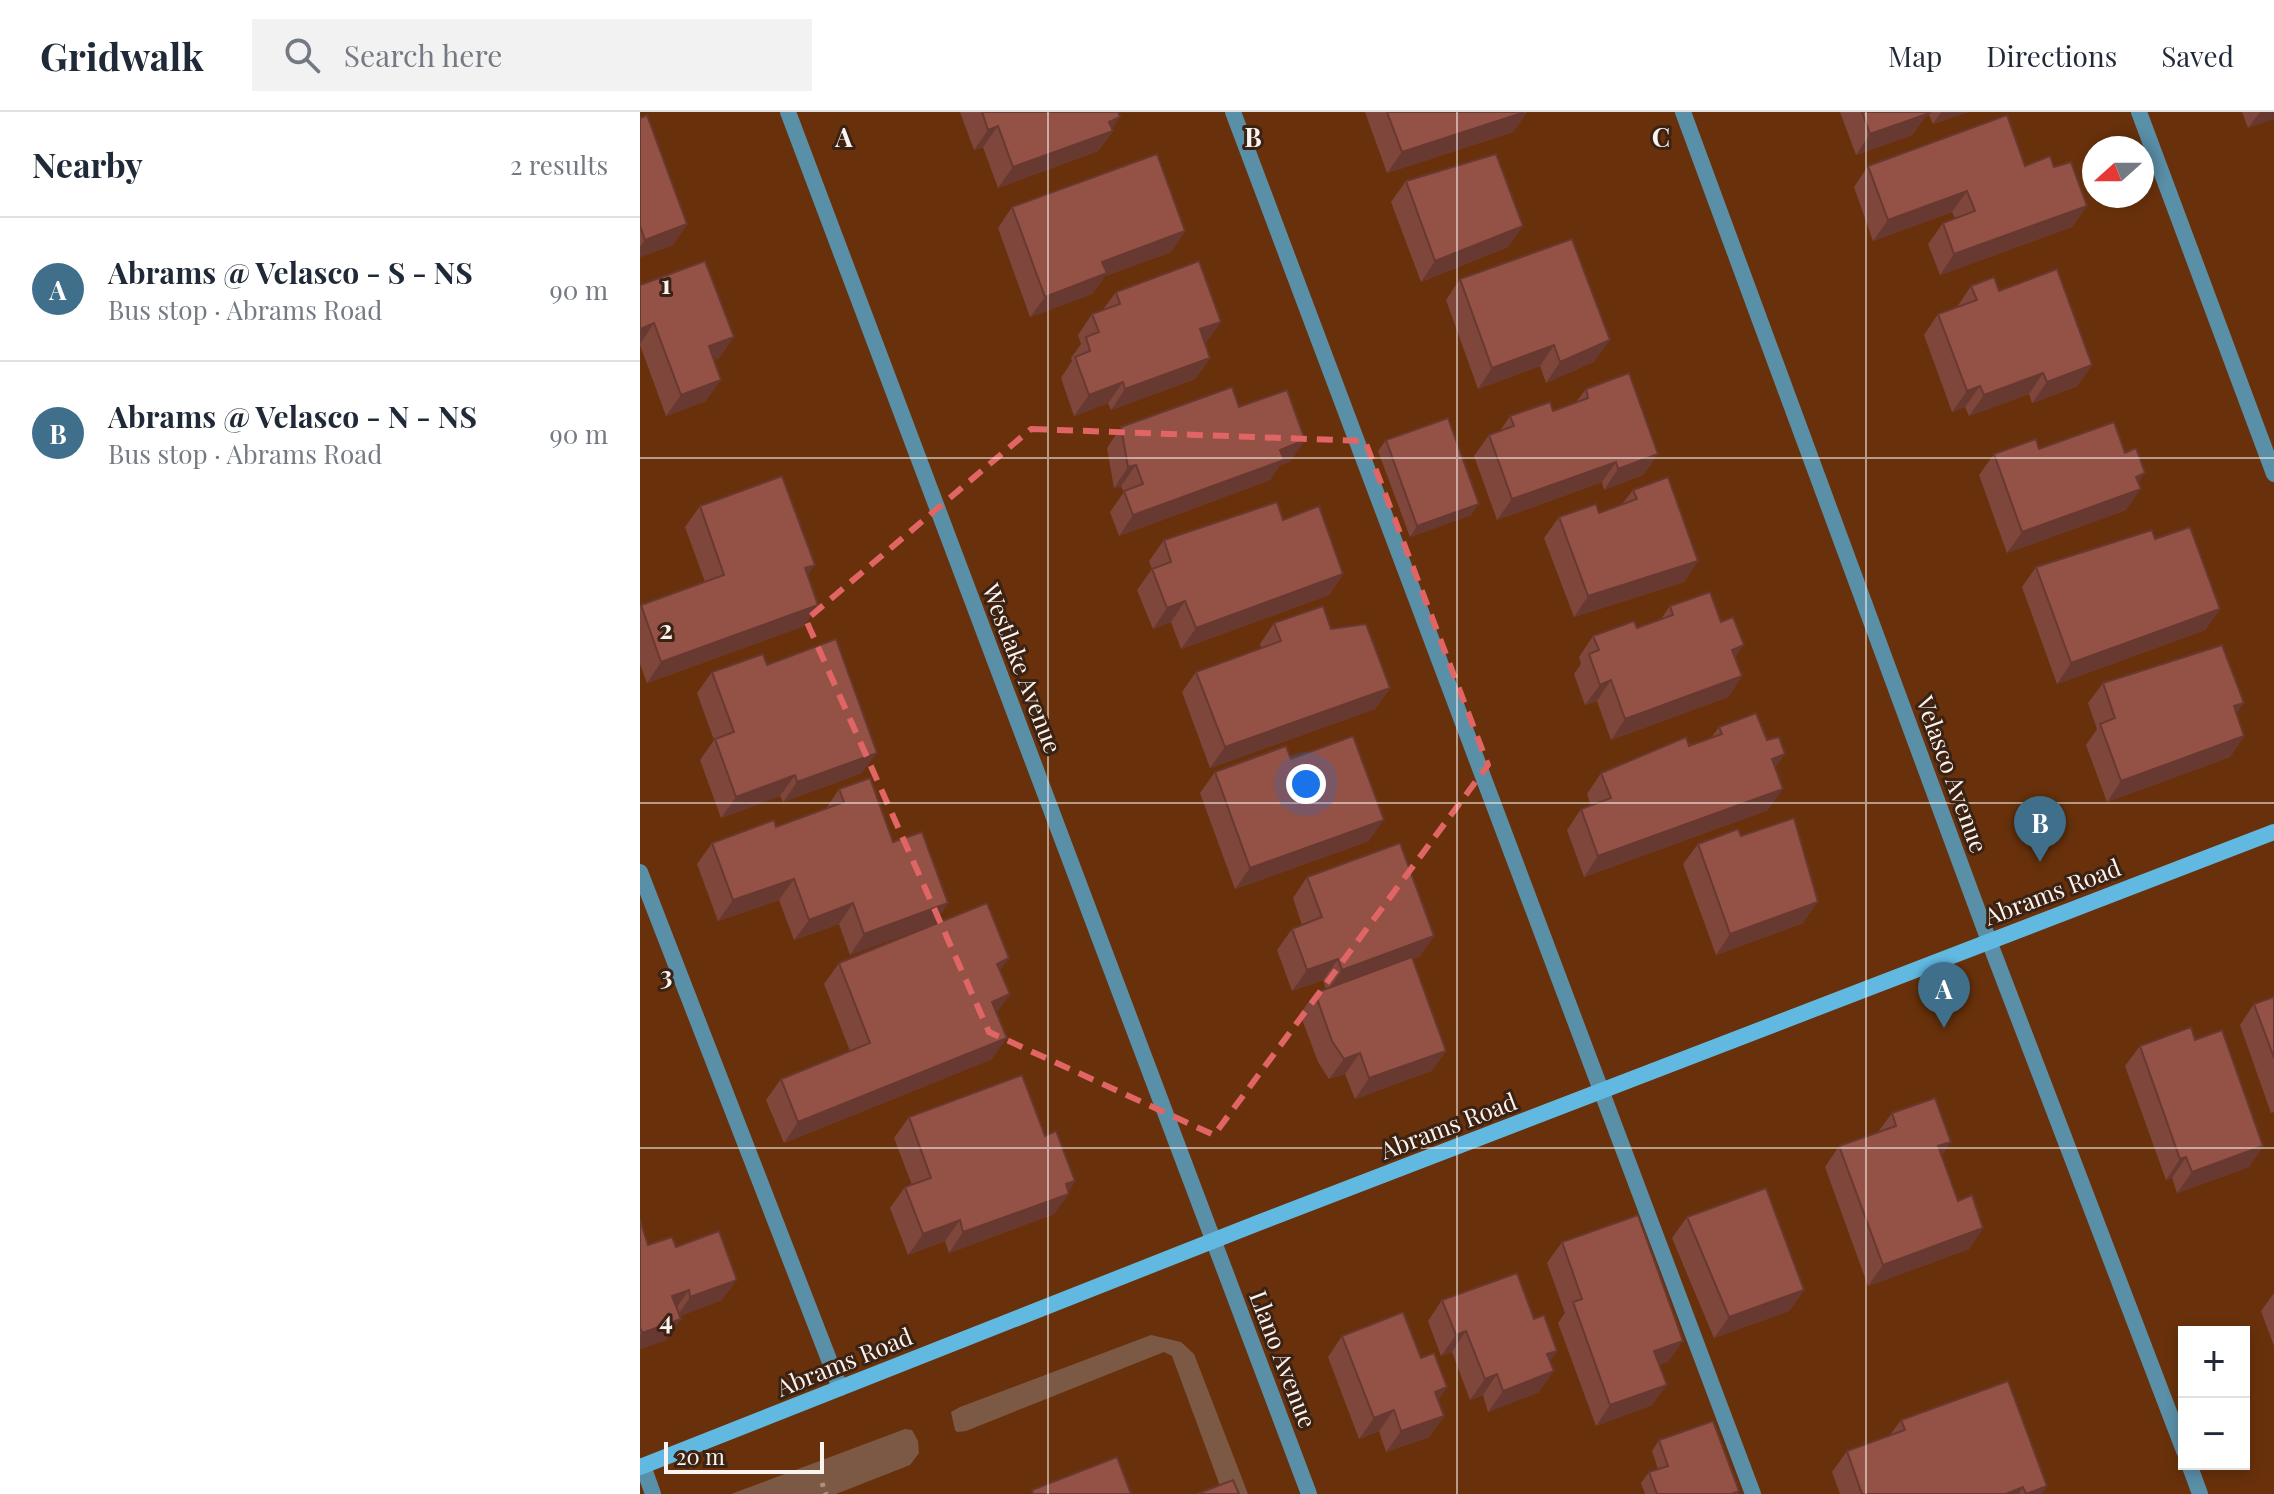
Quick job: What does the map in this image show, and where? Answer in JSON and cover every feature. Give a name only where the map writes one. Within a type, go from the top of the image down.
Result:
[{"type":"main road","name":"Abrams Road","points":[[641,1466],[1213,1241],[2274,832]]},
{"type":"street","name":"Westlake Avenue","points":[[788,112],[1213,1241]]},
{"type":"street","points":[[1233,112],[1753,1494]]},
{"type":"street","name":"Velasco Avenue","points":[[1683,112],[1989,941],[2178,1435]]},
{"type":"street","points":[[2139,112],[2274,474]]},
{"type":"street","points":[[640,872],[840,1388]]},
{"type":"street","name":"Llano Avenue","points":[[1213,1241],[1309,1494]]},
{"type":"street","points":[[641,1466],[653,1494]]},
{"type":"street","points":[[2191,1470],[2200,1494]]},
{"type":"path","points":[[822,1483],[826,1494]]},
{"type":"highlighted area","points":[[1031,429],[1365,441],[1488,765],[1214,1135],[989,1032],[806,620]]},
{"type":"shaded area","points":[[1151,1335],[1181,1342],[1194,1354],[1248,1494],[1223,1494],[1172,1356],[1164,1352],[966,1431],[955,1430],[951,1412],[960,1407]]},
{"type":"shaded area","points":[[905,1429],[912,1430],[918,1441],[919,1453],[910,1465],[836,1494],[731,1494]]},
{"type":"building","points":[[982,112],[1118,112],[1120,117],[1109,122],[1113,131],[1013,167],[998,126],[988,130]]},
{"type":"building","points":[[1387,112],[1525,112],[1402,152]]},
{"type":"building","points":[[1862,112],[1926,112],[1927,114],[1870,134]]},
{"type":"building","points":[[647,115],[687,224],[645,240],[640,226],[640,118]]},
{"type":"building","points":[[2007,115],[2025,166],[2050,156],[2054,167],[2071,162],[2082,192],[2082,208],[1954,254],[1943,223],[1975,211],[1967,191],[1888,220],[1868,166]]},
{"type":"building","points":[[1157,154],[1185,231],[1102,262],[1107,273],[1045,297],[1012,207]]},
{"type":"building","points":[[1496,154],[1523,226],[1435,261],[1406,181]]},
{"type":"building","points":[[1572,239],[1610,340],[1560,362],[1554,345],[1492,368],[1460,279]]},
{"type":"building","points":[[705,261],[734,337],[709,346],[721,380],[681,395],[654,323],[640,329],[640,285]]},
{"type":"building","points":[[1199,261],[1221,322],[1200,329],[1210,358],[1125,389],[1123,382],[1089,395],[1075,357],[1090,351],[1086,337],[1099,332],[1092,314],[1120,304],[1116,292]]},
{"type":"building","points":[[2057,269],[2092,365],[2047,382],[2043,373],[1984,395],[1980,386],[1967,391],[1938,314],[1977,300],[1971,286],[1994,277],[1999,291]]},
{"type":"building","points":[[1629,373],[1658,454],[1618,469],[1616,462],[1512,499],[1489,435],[1514,426],[1510,416],[1550,402],[1553,411],[1588,398],[1586,389]]},
{"type":"building","points":[[1232,387],[1239,407],[1287,390],[1305,440],[1280,450],[1284,460],[1133,515],[1124,491],[1143,484],[1136,465],[1128,467],[1121,427]]},
{"type":"building","points":[[1448,418],[1479,504],[1417,526],[1386,440]]},
{"type":"building","points":[[2114,422],[2125,453],[2136,448],[2145,473],[2136,477],[2141,489],[2022,532],[1994,454],[2036,439],[2039,449]]},
{"type":"building","points":[[782,476],[815,565],[805,568],[818,605],[661,662],[641,605],[724,575],[700,506]]},
{"type":"building","points":[[1668,477],[1698,561],[1588,596],[1559,517],[1596,504],[1599,513],[1637,499],[1633,490]]},
{"type":"building","points":[[1277,502],[1283,520],[1319,506],[1343,574],[1196,628],[1185,601],[1167,608],[1152,569],[1171,562],[1164,540]]},
{"type":"building","points":[[2190,527],[2220,609],[2071,663],[2036,567],[2152,530],[2155,539]]},
{"type":"building","points":[[1710,592],[1721,622],[1733,617],[1744,645],[1732,650],[1742,676],[1625,719],[1611,680],[1600,685],[1589,654],[1599,650],[1593,636],[1634,621],[1637,628],[1673,615],[1670,606]]},
{"type":"building","points":[[1323,606],[1331,629],[1366,624],[1390,688],[1225,747],[1196,672],[1281,641],[1274,623]]},
{"type":"building","points":[[836,639],[877,753],[797,782],[795,775],[736,797],[715,739],[734,732],[712,672],[763,654],[767,665]]},
{"type":"building","points":[[2222,645],[2244,703],[2234,706],[2244,736],[2121,781],[2100,724],[2115,718],[2103,683]]},
{"type":"building","points":[[1756,713],[1767,740],[1779,737],[1785,754],[1772,759],[1783,789],[1598,856],[1581,809],[1611,798],[1601,773],[1686,737],[1689,746],[1722,734],[1719,727]]},
{"type":"building","points":[[1353,736],[1384,820],[1250,868],[1215,772],[1286,746],[1291,759]]},
{"type":"building","points":[[870,778],[893,842],[922,832],[948,903],[864,934],[853,903],[809,920],[794,879],[733,900],[712,843],[774,820],[776,827],[844,802],[839,789]]},
{"type":"building","points":[[1794,818],[1818,902],[1730,934],[1698,844],[1738,829],[1741,836]]},
{"type":"building","points":[[1400,843],[1434,936],[1342,970],[1338,959],[1307,970],[1292,929],[1322,917],[1307,877]]},
{"type":"building","points":[[987,903],[1009,958],[997,964],[1010,994],[992,1002],[1007,1038],[798,1122],[781,1079],[870,1043],[839,963]]},
{"type":"building","points":[[1412,957],[1446,1051],[1369,1078],[1360,1053],[1344,1059],[1332,1041],[1315,993]]},
{"type":"building","points":[[2274,997],[2274,1058],[2254,1004]]},
{"type":"building","points":[[2191,1027],[2195,1040],[2222,1030],[2263,1146],[2192,1172],[2186,1157],[2180,1159],[2140,1046]]},
{"type":"building","points":[[1022,1075],[1045,1136],[1056,1131],[1075,1181],[1066,1184],[1069,1194],[963,1232],[960,1220],[923,1234],[905,1187],[931,1178],[909,1117]]},
{"type":"building","points":[[1935,1098],[1951,1142],[1938,1146],[1958,1201],[1972,1195],[1983,1228],[1883,1265],[1839,1146],[1896,1126],[1892,1113]]},
{"type":"building","points":[[1766,1188],[1804,1290],[1729,1317],[1687,1217]]},
{"type":"building","points":[[1638,1215],[1683,1341],[1654,1351],[1667,1385],[1610,1405],[1573,1302],[1582,1299],[1562,1242]]},
{"type":"building","points":[[640,1220],[648,1245],[672,1237],[676,1247],[719,1231],[737,1280],[690,1297],[689,1290],[672,1296],[681,1319],[642,1333]]},
{"type":"building","points":[[1517,1273],[1534,1319],[1544,1315],[1557,1351],[1547,1354],[1554,1371],[1503,1391],[1497,1374],[1485,1379],[1466,1331],[1456,1335],[1442,1300]]},
{"type":"building","points":[[1403,1312],[1421,1358],[1434,1353],[1447,1387],[1435,1392],[1444,1416],[1401,1431],[1394,1410],[1374,1418],[1342,1336]]},
{"type":"building","points":[[2008,1381],[2047,1486],[2026,1494],[2023,1487],[2006,1494],[1862,1494],[1847,1451],[1905,1430],[1901,1420]]},
{"type":"building","points":[[1713,1421],[1739,1491],[1732,1494],[1657,1494],[1649,1472],[1668,1466],[1659,1440]]},
{"type":"building","points":[[1117,1457],[1131,1494],[1033,1494],[1032,1490]]},
{"type":"building","points":[[1233,1480],[1239,1494],[1197,1494]]},
{"type":"place","name":"Abrams @ Velasco - N - NS","points":[[2040,862]]},
{"type":"place","name":"Abrams @ Velasco - S - NS","points":[[1944,1028]]}]
